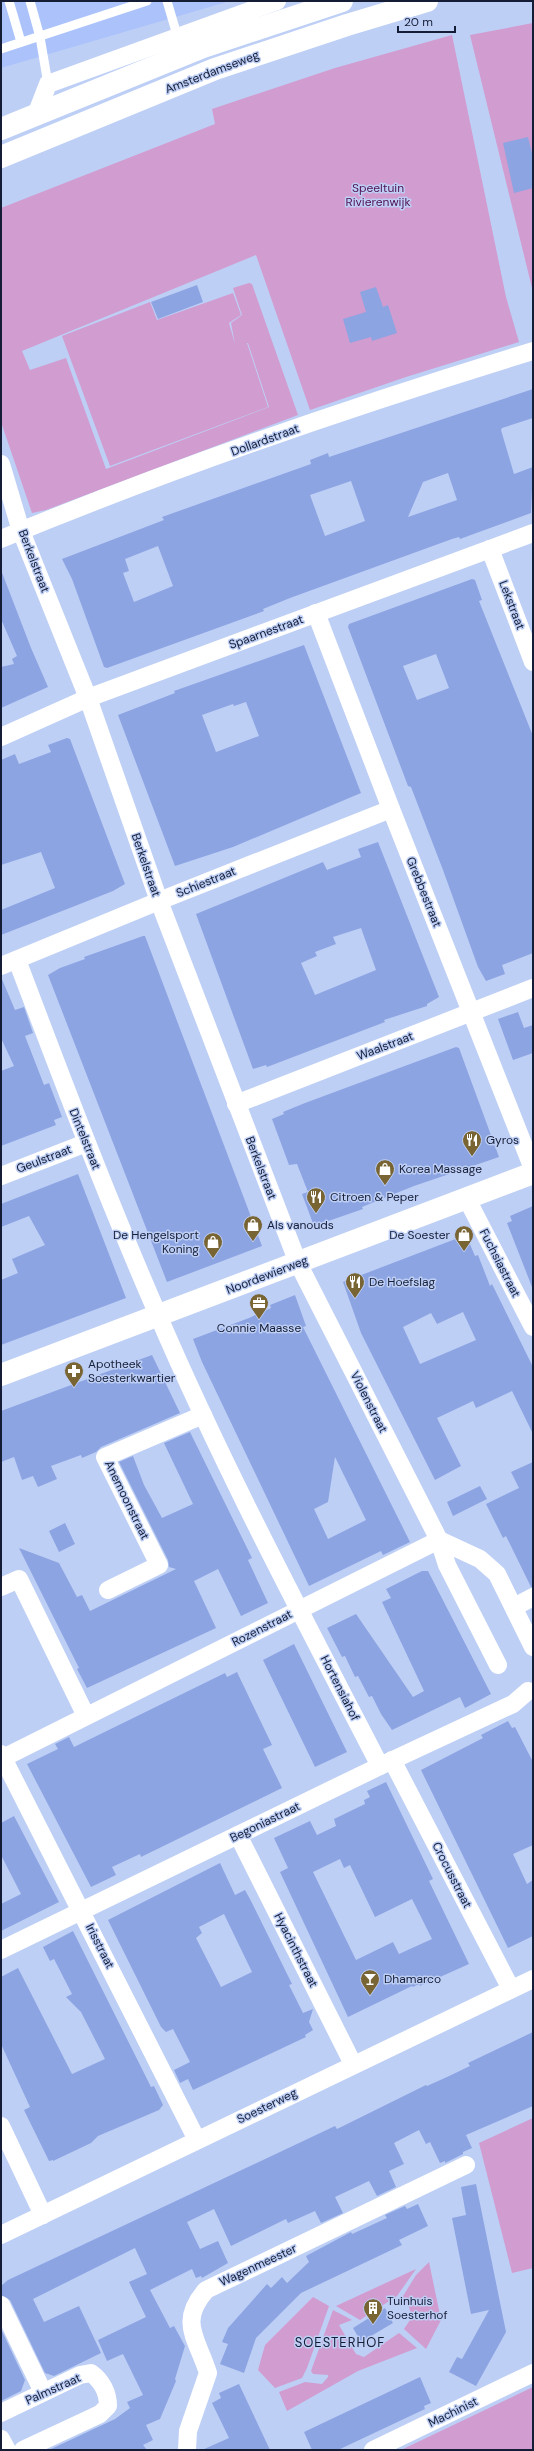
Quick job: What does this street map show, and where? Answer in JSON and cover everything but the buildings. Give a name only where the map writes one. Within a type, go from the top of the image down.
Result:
[{"type":"main road","name":"Amsterdamseweg","points":[[1,129],[204,47],[342,1]]},
{"type":"main road","name":"Amsterdamseweg","points":[[1,157],[215,70],[347,25],[427,1]]},
{"type":"main road","name":"Noordewierweg","points":[[1,1375],[467,1199],[533,1172]]},
{"type":"street","points":[[36,115],[48,84],[177,35],[277,1]]},
{"type":"street","name":"Dollardstraat","points":[[1,539],[331,416],[533,351]]},
{"type":"street","name":"Berkelstraat","points":[[1,464],[6,495],[88,698],[159,901],[298,1263]]},
{"type":"street","name":"Spaarnestraat","points":[[1,737],[88,698],[533,533]]},
{"type":"street","name":"Lekstraat","points":[[490,549],[533,662]]},
{"type":"street","name":"Grebbestraat","points":[[316,613],[391,809],[533,1169]]},
{"type":"street","name":"Schiestraat","points":[[9,963],[159,901],[391,809]]},
{"type":"street","name":"Dintelstraat","points":[[9,963],[158,1316]]},
{"type":"street","name":"Waalstraat","points":[[236,1104],[533,988]]},
{"type":"street","name":"Geulstraat","points":[[1,1176],[86,1143]]},
{"type":"street","name":"Fuchsiastraat","points":[[467,1199],[533,1327]]},
{"type":"street","name":"Violenstraat","points":[[298,1263],[439,1540],[447,1566],[498,1665]]},
{"type":"street","points":[[158,1316],[203,1415],[299,1610]]},
{"type":"street","name":"Anemoonstraat","points":[[108,1590],[159,1565],[105,1457],[203,1415]]},
{"type":"street","points":[[439,1540],[480,1558],[497,1574],[533,1647]]},
{"type":"street","name":"Rozenstraat","points":[[2,1756],[86,1716],[439,1540]]},
{"type":"street","points":[[1,1587],[18,1579],[86,1716]]},
{"type":"street","points":[[514,1607],[533,1597]]},
{"type":"street","name":"Hortensiahof","points":[[299,1610],[386,1763]]},
{"type":"street","name":"Begoniastraat","points":[[1,1950],[386,1763],[513,1704],[531,1690]]},
{"type":"street","name":"Irisstraat","points":[[2,1756],[82,1910],[197,2140]]},
{"type":"street","name":"Crocusstraat","points":[[386,1763],[511,1989]]},
{"type":"street","name":"Hyacinthstraat","points":[[238,1835],[353,2064]]},
{"type":"street","name":"Soesterweg","points":[[1,2235],[353,2064],[533,1979]]},
{"type":"street","points":[[1,2126],[43,2215]]},
{"type":"street","name":"Wagenmeester","points":[[187,2450],[188,2431],[208,2373],[191,2333],[190,2321],[192,2310],[206,2290],[466,2165]]},
{"type":"street","points":[[1,2306],[43,2392]]},
{"type":"street","name":"Palmstraat","points":[[1,2413],[80,2375],[91,2373],[99,2379],[108,2397],[108,2406],[100,2414],[23,2450]]},
{"type":"street","name":"Machinist","points":[[373,2450],[533,2374]]},
{"type":"street","points":[[1,2439],[7,2450]]},
{"type":"lane","points":[[9,1],[21,42]]},
{"type":"lane","points":[[30,1],[40,37],[48,84]]},
{"type":"lane","points":[[1,49],[147,1]]},
{"type":"lane","points":[[167,1],[177,35]]},
{"type":"shaded area","points":[[1,1],[230,1],[1,68]]},
{"type":"green space","points":[[533,23],[533,292],[470,35]]},
{"type":"green space","name":"Speeltuin Rivierenwijk","points":[[452,35],[506,297],[519,342],[406,377],[310,410],[256,255],[22,351],[30,370],[66,358],[106,469],[269,407],[248,343],[268,407],[110,466],[62,336],[150,302],[157,320],[233,293],[241,315],[229,323],[235,344],[231,323],[242,315],[233,288],[249,283],[252,284],[298,415],[46,510],[32,513],[1,422],[1,208],[215,124],[212,109],[335,68]]},
{"type":"green space","points":[[533,2118],[533,2268],[512,2273],[479,2143]]},
{"type":"green space","points":[[429,2262],[441,2320],[426,2349],[404,2329],[412,2317],[408,2304],[402,2305],[400,2301],[416,2275]]},
{"type":"green space","points":[[416,2269],[397,2296],[360,2320],[336,2306]]},
{"type":"green space","points":[[313,2297],[329,2306],[307,2368],[302,2378],[275,2388],[258,2370],[265,2345]]},
{"type":"green space","points":[[333,2310],[352,2320],[339,2325],[356,2354],[364,2357],[399,2333],[417,2348],[358,2371],[287,2411],[279,2392],[305,2382],[322,2384],[328,2377],[328,2375],[313,2374],[311,2371]]},
{"type":"green space","points":[[533,2387],[533,2450],[401,2450]]},
{"type":"place","name":"Gyros","points":[[472,1157]]},
{"type":"place","name":"Korea Massage","points":[[385,1186]]},
{"type":"place","name":"Citroen & Peper","points":[[316,1214]]},
{"type":"place","name":"Als vanouds","points":[[253,1242]]},
{"type":"place","name":"De Soester","points":[[464,1252]]},
{"type":"place","name":"De Hengelsport Koning","points":[[213,1259]]},
{"type":"place","name":"De Hoefslag","points":[[355,1299]]},
{"type":"place","name":"Connie Maasse","points":[[259,1320]]},
{"type":"place","name":"Apotheek Soesterkwartier","points":[[74,1388]]},
{"type":"place","name":"Dhamarco","points":[[370,1996]]},
{"type":"place","name":"Tuinhuis Soesterhof","points":[[373,2325]]},
{"type":"district","name":"SOESTERHOF","points":[[340,2342]]}]
